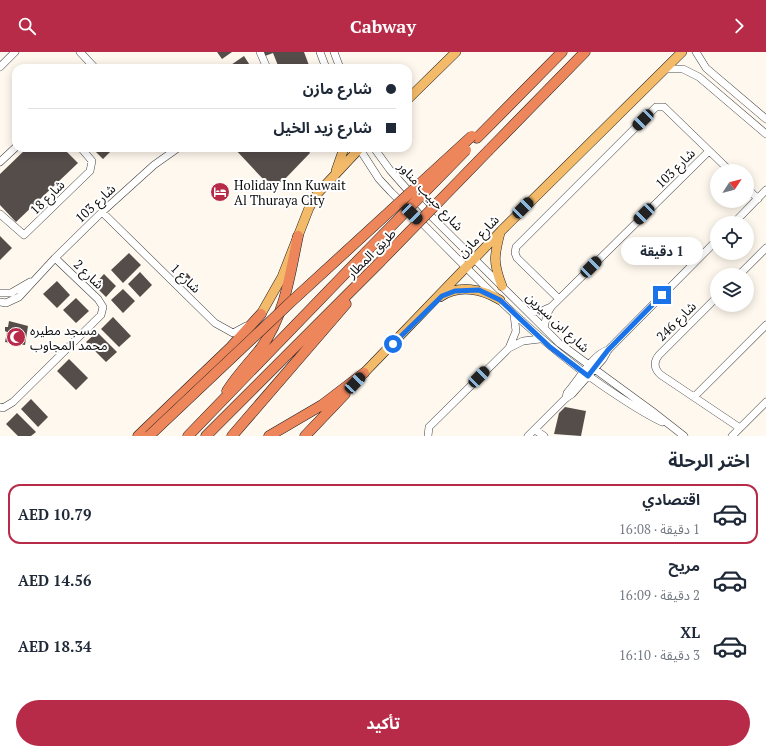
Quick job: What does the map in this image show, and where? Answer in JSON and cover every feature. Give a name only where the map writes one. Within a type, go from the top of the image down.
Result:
[{"type":"highway","name":"طريق المطار","points":[[188,436],[216,409],[474,137],[490,125],[562,52]]},
{"type":"highway","name":"طريق المطار","points":[[206,436],[379,263],[574,63],[587,52]]},
{"type":"highway","points":[[149,436],[271,320],[474,137]]},
{"type":"highway","points":[[216,409],[236,376],[261,347],[273,328],[282,308],[298,236]]},
{"type":"highway","points":[[232,436],[339,312],[379,263]]},
{"type":"highway","points":[[138,436],[231,348],[261,314]]},
{"type":"highway","points":[[269,436],[322,405],[364,373]]},
{"type":"highway","points":[[305,436],[364,373]]},
{"type":"main road","points":[[412,94],[456,52]]},
{"type":"main road","name":"شارع مازن","points":[[364,373],[501,230],[682,52]]},
{"type":"main road","points":[[334,176],[343,152]]},
{"type":"main road","points":[[261,314],[282,277],[309,208],[317,194],[356,152]]},
{"type":"main road","points":[[501,230],[494,257],[495,266],[502,286]]},
{"type":"main road","points":[[431,304],[442,296],[455,291],[467,289],[479,290],[500,300]]},
{"type":"street","points":[[0,67],[15,52]]},
{"type":"street","points":[[80,52],[91,64]]},
{"type":"street","points":[[260,52],[265,64]]},
{"type":"street","points":[[320,52],[324,64]]},
{"type":"street","points":[[334,52],[338,64]]},
{"type":"street","points":[[696,52],[706,68],[766,119]]},
{"type":"street","points":[[665,69],[683,69],[693,73],[766,134]]},
{"type":"street","points":[[559,299],[517,258],[515,253],[516,247],[654,108],[658,106],[664,107],[709,151]]},
{"type":"street","points":[[750,121],[751,113],[756,111]]},
{"type":"street","points":[[0,162],[12,151]]},
{"type":"street","name":"شارع 103","points":[[529,312],[542,311],[559,299],[709,151],[723,164]]},
{"type":"street","name":"شارع 18","points":[[0,214],[18,232],[24,235],[90,171],[92,161],[84,152]]},
{"type":"street","name":"شارع 103","points":[[0,302],[6,303],[15,300],[24,293],[33,280],[102,212],[154,165],[171,152]]},
{"type":"street","name":"شارع حبيب مناور","points":[[362,152],[379,179],[466,267]]},
{"type":"street","name":"شارع حبيب مناور","points":[[377,152],[403,186],[474,258]]},
{"type":"street","points":[[741,216],[766,190]]},
{"type":"street","points":[[754,195],[758,199]]},
{"type":"street","name":"شارع 1","points":[[102,212],[211,319],[227,331],[233,333],[241,330],[261,314]]},
{"type":"street","points":[[528,436],[566,398],[572,394],[586,374],[608,350],[710,247]]},
{"type":"street","points":[[746,268],[766,248]]},
{"type":"street","name":"شارع 2","points":[[0,406],[3,408],[13,402],[100,315],[103,307],[98,300],[55,258]]},
{"type":"street","name":"شارع ابن سيرين","points":[[474,258],[559,343],[652,411],[669,426]]},
{"type":"street","name":"شارع ابن سيرين","points":[[466,267],[514,315],[540,338],[586,374],[639,411],[669,426],[684,436]]},
{"type":"street","name":"شارع 103","points":[[0,293],[11,293],[33,280]]},
{"type":"street","name":"شارع 246","points":[[694,397],[659,373],[655,364],[659,355],[710,304]]},
{"type":"street","name":"شارع 103","points":[[544,328],[546,314],[551,306]]},
{"type":"street","points":[[428,436],[429,427],[511,345],[516,332],[514,315]]},
{"type":"street","points":[[740,428],[694,397],[766,325]]},
{"type":"street","points":[[511,345],[540,338]]},
{"type":"street","points":[[732,436],[766,402]]},
{"type":"street","points":[[535,430],[544,436]]},
{"type":"building","points":[[217,52],[232,52],[222,59]]},
{"type":"building","points":[[264,52],[304,52],[308,64],[277,64],[273,53],[265,56]]},
{"type":"building","points":[[244,56],[249,64],[232,64]]},
{"type":"building","points":[[23,152],[67,152],[78,163],[16,222],[0,205],[0,174]]},
{"type":"building","points":[[96,152],[110,152],[103,159]]},
{"type":"building","points":[[238,152],[310,152],[283,181],[277,184],[263,179]]},
{"type":"building","points":[[0,236],[12,248],[0,260]]},
{"type":"building","points":[[129,253],[141,265],[123,283],[111,270]]},
{"type":"building","points":[[140,272],[152,285],[140,297],[128,284]]},
{"type":"building","points":[[187,273],[193,280],[190,283],[183,276]]},
{"type":"building","points":[[104,274],[116,286],[106,297],[94,285]]},
{"type":"building","points":[[57,281],[70,295],[57,308],[43,294]]},
{"type":"building","points":[[123,289],[135,301],[123,313],[111,300]]},
{"type":"building","points":[[76,298],[89,311],[76,323],[63,310]]},
{"type":"building","points":[[113,317],[131,336],[119,347],[101,329]]},
{"type":"building","name":"مسجد مطيره محمد المجاوب","points":[[9,321],[28,326],[25,345],[5,342],[7,332],[5,331],[5,327],[8,327]]},
{"type":"building","points":[[97,332],[117,352],[106,362],[86,342]]},
{"type":"building","points":[[69,359],[88,378],[76,390],[57,371]]},
{"type":"building","points":[[31,399],[48,417],[38,427],[21,409]]},
{"type":"building","points":[[565,407],[586,411],[581,436],[554,434],[559,413]]},
{"type":"building","points":[[17,413],[36,432],[31,436],[18,436],[6,424]]},
{"type":"place","name":"Holiday Inn Kuwait Al Thuraya City","points":[[220,192]]},
{"type":"place","name":"مسجد مطيره محمد المجاوب","points":[[16,337]]},
{"type":"route","points":[[393,344],[431,304],[442,296],[455,291],[467,289],[479,290],[500,300],[514,315],[550,347],[588,376],[605,356],[608,350],[662,295]]}]
